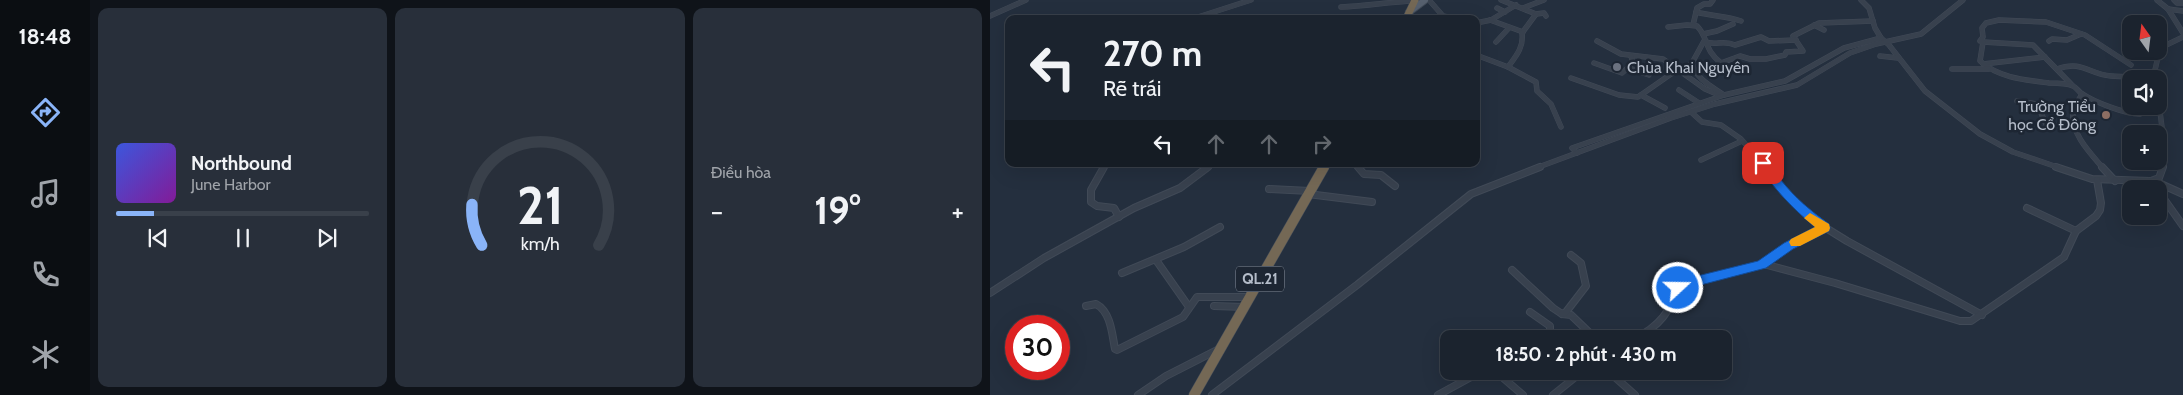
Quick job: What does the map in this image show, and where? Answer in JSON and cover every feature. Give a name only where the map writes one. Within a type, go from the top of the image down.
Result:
[{"type":"highway","points":[[1408,15],[1415,1]]},
{"type":"highway","name":"QL.21","points":[[1194,395],[1324,167]]},
{"type":"main road","points":[[1410,12],[1425,0]]},
{"type":"street","points":[[990,16],[1026,0]]},
{"type":"street","points":[[1238,0],[1249,1]]},
{"type":"street","points":[[1429,0],[1442,15]]},
{"type":"street","points":[[1501,0],[1536,14],[1544,13],[1546,16]]},
{"type":"street","points":[[1523,8],[1544,0]]},
{"type":"street","points":[[1693,25],[1696,8],[1704,4],[1710,4],[1713,0]]},
{"type":"street","points":[[1577,153],[1572,148],[1722,95],[1785,81],[1844,48],[1921,34],[1945,13],[1958,6],[1963,0]]},
{"type":"street","points":[[2155,70],[2160,48],[2183,35],[2168,9],[2157,0]]},
{"type":"street","points":[[2174,0],[2177,3],[2183,3]]},
{"type":"street","points":[[1205,15],[1249,1]]},
{"type":"street","points":[[1341,7],[1375,6],[1389,2],[1415,1]]},
{"type":"street","points":[[1864,1],[1870,8],[1873,21],[1883,40],[1925,91],[1980,134],[2004,148],[2097,180],[2122,181]]},
{"type":"street","points":[[1480,22],[1490,20],[1516,5]]},
{"type":"street","points":[[1497,8],[1505,12]]},
{"type":"street","points":[[2168,9],[2183,11]]},
{"type":"street","points":[[1696,12],[1717,17],[1727,16],[1741,21]]},
{"type":"street","points":[[1508,67],[1520,50],[1523,32],[1531,25],[1532,19],[1536,14]]},
{"type":"street","points":[[1490,20],[1523,32]]},
{"type":"street","points":[[1711,68],[1740,56],[1750,59],[1766,59],[1785,55],[1786,52],[1803,51],[1793,36],[1819,23],[1841,20],[1873,21]]},
{"type":"street","points":[[1989,69],[1980,61],[1983,42],[1980,41],[1983,37],[1982,28],[1984,24],[1999,20],[2042,21],[2080,34],[2131,65]]},
{"type":"street","points":[[1703,34],[1717,31],[1732,24]]},
{"type":"street","points":[[1668,27],[1693,25],[1703,34],[1704,42],[1710,53],[1721,63]]},
{"type":"street","points":[[1814,25],[1824,30]]},
{"type":"street","points":[[1496,42],[1509,28]]},
{"type":"street","points":[[2049,42],[2052,39],[2062,42],[2075,39],[2080,34]]},
{"type":"street","points":[[1704,42],[1710,44],[1726,41],[1735,44],[1761,38],[1769,41],[1796,40]]},
{"type":"street","points":[[1212,395],[1357,285],[1471,194],[1691,112],[1726,101],[1797,85],[1850,53],[1883,40]]},
{"type":"street","points":[[1597,41],[1616,52],[1631,56],[1657,57],[1705,88],[1722,95]]},
{"type":"street","points":[[1571,78],[1618,96],[1634,98],[1641,96],[1660,81],[1692,64],[1704,42]]},
{"type":"street","points":[[1983,42],[2028,43],[2036,47],[2082,94],[2122,111]]},
{"type":"street","points":[[1480,56],[1508,67],[1537,83],[1537,91],[1551,104],[1561,127]]},
{"type":"street","points":[[1594,63],[1622,73],[1633,63],[1631,56]]},
{"type":"street","points":[[1880,56],[1898,58]]},
{"type":"street","points":[[1983,64],[2045,57]]},
{"type":"street","points":[[1692,64],[1699,77],[1722,95],[1726,101]]},
{"type":"street","points":[[2057,69],[2070,64],[2111,76],[2122,75]]},
{"type":"street","points":[[1628,68],[1649,75]]},
{"type":"street","points":[[1952,69],[1989,69],[2023,80],[2072,85]]},
{"type":"street","points":[[1660,81],[1670,86]]},
{"type":"street","points":[[1679,90],[1699,103]]},
{"type":"street","points":[[2082,94],[2074,110],[2075,128],[2087,147],[2115,181]]},
{"type":"street","points":[[1641,96],[1666,108]]},
{"type":"street","points":[[2017,101],[2038,105],[2046,124],[2075,128]]},
{"type":"street","points":[[1691,112],[1702,122],[1721,125],[1742,141],[1798,206],[1824,228],[1982,315]]},
{"type":"street","points":[[2154,180],[2161,175],[2163,156],[2161,115]]},
{"type":"street","points":[[1701,160],[1742,141]]},
{"type":"street","points":[[1103,167],[1091,190],[1091,202],[1097,206],[1114,208],[1119,217]]},
{"type":"street","points":[[990,293],[1044,258],[1119,217],[1180,188],[1208,167]]},
{"type":"street","points":[[1358,167],[1364,174],[1370,172],[1383,175],[1395,186]]},
{"type":"street","points":[[1762,264],[1836,283],[1960,321],[1971,321],[2064,257],[2076,231],[2096,216],[2100,210],[2102,203],[2097,180]]},
{"type":"street","points":[[2167,187],[2183,194]]},
{"type":"street","points":[[1269,189],[1309,192],[1372,202]]},
{"type":"street","points":[[2167,203],[2183,226]]},
{"type":"street","points":[[2027,208],[2076,231]]},
{"type":"street","points":[[1122,273],[1156,260],[1220,227]]},
{"type":"street","points":[[1650,330],[1666,316],[1681,286],[1762,264],[1789,246],[1824,228]]},
{"type":"street","points":[[1562,314],[1566,312],[1586,286],[1581,263],[1572,254]]},
{"type":"street","points":[[1156,260],[1189,307]]},
{"type":"street","points":[[1512,270],[1552,308],[1562,314],[1571,315],[1587,330]]},
{"type":"street","points":[[1086,306],[1096,304],[1102,307],[1108,318],[1115,349],[1117,350],[1182,318],[1197,297],[1250,297]]},
{"type":"street","points":[[1214,306],[1244,306]]},
{"type":"street","points":[[1530,312],[1550,326],[1550,330]]},
{"type":"street","points":[[1138,395],[1166,376],[1220,348]]},
{"type":"street","points":[[1438,395],[1466,380]]},
{"type":"street","points":[[1506,380],[1523,395]]},
{"type":"street","points":[[1553,395],[1572,380]]},
{"type":"street","points":[[1618,380],[1635,395]]},
{"type":"slow traffic","points":[[1795,242],[1824,228],[1810,218]]},
{"type":"place","name":"Chùa Khai Nguyên","points":[[1617,67]]},
{"type":"place","name":"Trường Tiểu học Cổ Đông","points":[[2106,115]]},
{"type":"route","points":[[1678,288],[1685,284],[1762,264],[1789,246],[1824,228],[1798,206],[1776,182],[1763,163]]}]
